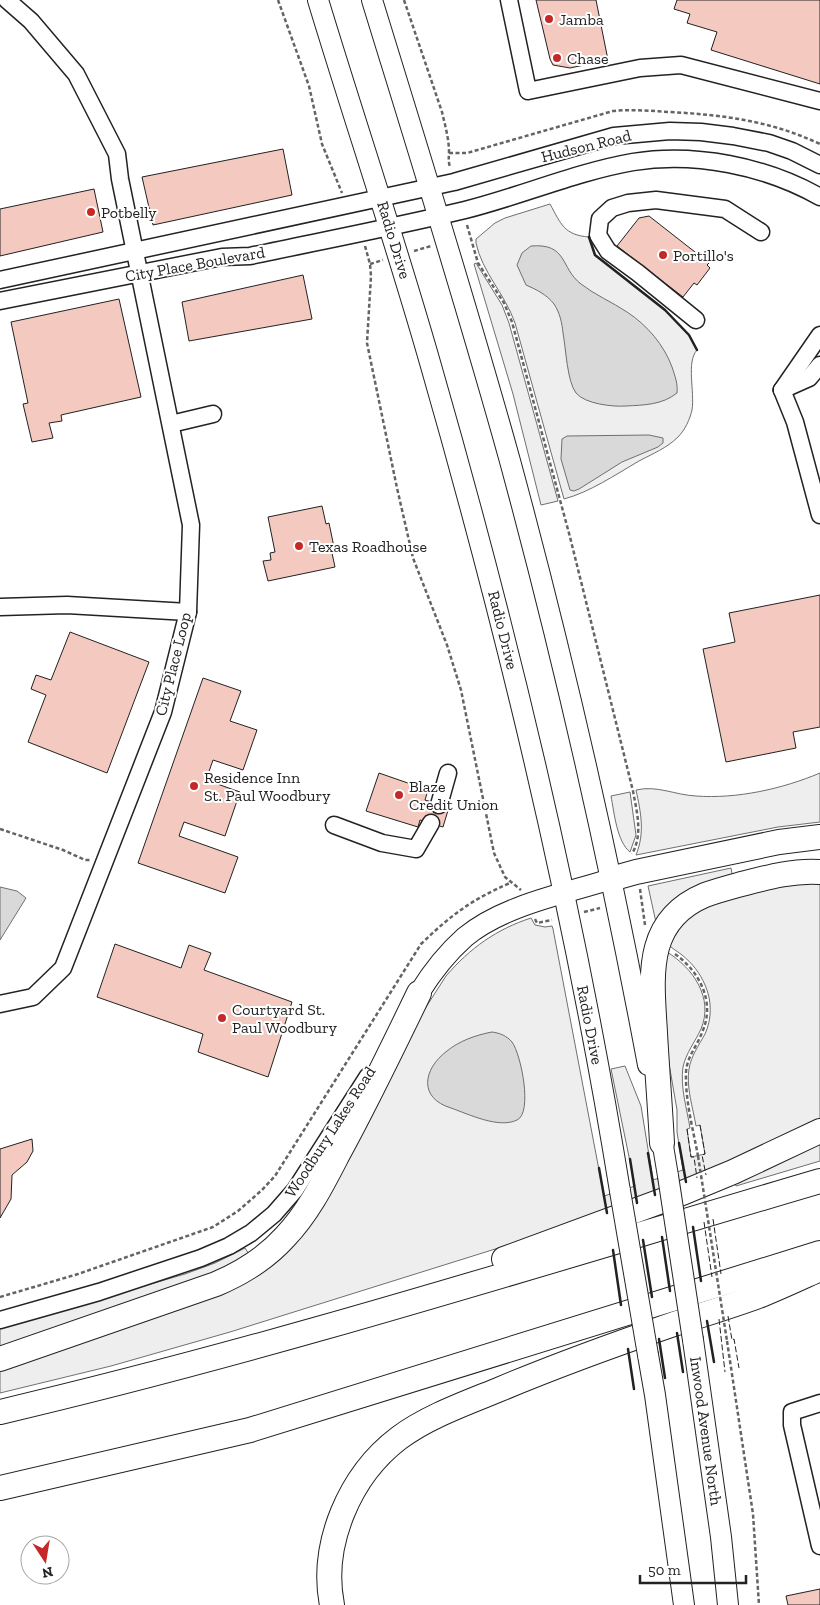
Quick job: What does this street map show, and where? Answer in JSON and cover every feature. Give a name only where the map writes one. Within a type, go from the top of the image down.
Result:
[{"type":"highway","points":[[611,879],[779,842],[820,837]]},
{"type":"highway","points":[[662,1142],[652,981],[654,958],[658,944],[669,923],[679,912],[706,895],[779,875],[804,871],[820,872]]},
{"type":"highway","points":[[0,1359],[216,1284],[242,1271],[268,1254],[289,1234],[311,1203],[362,1109],[419,993]]},
{"type":"highway","points":[[310,1332],[660,1202],[733,1172],[820,1131]]},
{"type":"highway","points":[[0,1412],[155,1374],[310,1332],[820,1181]]},
{"type":"highway","points":[[0,1488],[250,1430],[820,1253]]},
{"type":"highway","points":[[332,1605],[329,1591],[330,1561],[334,1539],[343,1511],[360,1479],[378,1457],[399,1438],[424,1423],[526,1378],[605,1348],[761,1295],[820,1269]]},
{"type":"main road","name":"Radio Drive","points":[[318,0],[390,226],[451,435],[491,582],[523,713],[563,894],[594,1047],[620,1191],[655,1394],[684,1605]]},
{"type":"main road","points":[[372,0],[487,380],[528,530],[577,726],[611,879],[641,1024],[662,1142]]},
{"type":"main road","name":"Woodbury Lakes Road","points":[[419,993],[441,961],[472,932],[514,910],[611,879]]},
{"type":"main road","name":"Inwood Avenue North","points":[[662,1142],[693,1340],[721,1537],[728,1605]]},
{"type":"street","name":"City Place Loop","points":[[0,1004],[33,997],[63,968],[163,712],[188,612],[191,525],[120,179],[117,154],[76,74],[31,21],[6,0]]},
{"type":"street","points":[[508,0],[528,91],[640,68],[681,65],[820,101]]},
{"type":"street","name":"Hudson Road","points":[[381,198],[454,182],[614,136],[646,132],[701,132],[733,136],[769,143],[820,165]]},
{"type":"street","name":"Hudson Road","points":[[390,226],[468,209],[595,171],[633,162],[668,160],[724,163],[784,179],[820,197]]},
{"type":"street","name":"City Place Boulevard","points":[[0,280],[381,198]]},
{"type":"street","points":[[696,320],[608,251],[598,235],[600,219],[612,208],[628,203],[656,200],[725,209],[760,232]]},
{"type":"street","name":"City Place Boulevard","points":[[0,301],[222,257],[250,256],[390,226]]},
{"type":"street","points":[[782,390],[820,335]]},
{"type":"street","points":[[782,390],[808,378],[820,365]]},
{"type":"street","points":[[782,390],[795,422],[820,516]]},
{"type":"street","points":[[171,424],[213,414]]},
{"type":"street","points":[[0,607],[67,605],[188,612]]},
{"type":"street","points":[[439,805],[448,773]]},
{"type":"street","points":[[334,825],[382,843],[416,848],[430,824]]},
{"type":"street","name":"Woodbury Lakes Road","points":[[0,1320],[99,1292],[208,1255],[236,1242],[262,1224],[279,1208],[300,1183],[419,993]]},
{"type":"street","points":[[820,1403],[792,1412],[792,1425],[820,1546]]},
{"type":"path","points":[[278,0],[310,86],[322,144],[341,191]]},
{"type":"path","points":[[404,0],[442,112],[449,154]]},
{"type":"path","points":[[525,893],[505,877],[494,853],[460,690],[447,645],[413,558],[367,343],[370,264],[462,236],[471,236],[478,263],[506,307],[516,337],[570,537],[628,767],[639,830],[638,842],[632,854],[644,908],[648,939],[674,953],[690,966],[700,981],[706,996],[707,1009],[704,1028],[689,1057],[686,1071],[687,1093],[753,1514],[759,1605]]},
{"type":"path","points":[[0,829],[63,850],[85,860],[104,860]]},
{"type":"path","points":[[0,1297],[78,1274],[213,1226],[238,1210],[262,1190],[275,1176],[421,944],[446,920],[465,906],[511,883]]},
{"type":"shaded area","points":[[550,204],[564,227],[574,234],[589,237],[595,255],[665,310],[689,335],[697,350],[691,370],[692,410],[681,434],[664,448],[602,483],[564,499],[515,323],[506,302],[483,264],[476,243],[476,239],[495,223]]},
{"type":"shaded area","points":[[531,246],[543,246],[558,252],[574,278],[581,284],[627,312],[648,329],[660,343],[669,359],[676,380],[677,393],[653,404],[620,406],[592,402],[580,397],[576,393],[569,373],[558,311],[548,298],[526,285],[517,265],[522,253]]},
{"type":"shaded area","points":[[476,263],[502,305],[509,323],[558,501],[541,505],[513,394],[474,264]]},
{"type":"shaded area","points":[[649,435],[663,438],[663,443],[658,447],[622,462],[579,489],[570,490],[561,459],[562,439],[567,436]]},
{"type":"shaded area","points":[[820,773],[820,822],[778,827],[636,855],[641,831],[641,815],[636,790],[659,789],[696,796],[727,796],[759,792],[790,784]]},
{"type":"shaded area","points":[[630,792],[636,835],[630,852],[619,834],[611,796]]},
{"type":"shaded area","points":[[731,868],[733,879],[657,927],[648,886]]},
{"type":"shaded area","points":[[820,881],[820,1121],[755,1152],[540,1235],[230,1332],[111,1366],[0,1393],[0,1367],[255,1273],[446,976],[474,948],[495,934],[531,918],[535,925],[552,926],[553,929],[604,1196],[635,1186],[611,1069],[625,1066],[641,1106],[653,1180],[683,1170],[677,1132],[677,1110],[667,1052],[660,990],[667,952],[693,975],[703,995],[705,1006],[701,1029],[688,1052],[682,1075],[690,1128],[687,1129],[691,1157],[705,1154],[700,1125],[696,1126],[688,1076],[692,1060],[707,1028],[710,1016],[710,1003],[707,991],[698,972],[686,958],[667,943],[685,920],[712,903],[788,882]]},
{"type":"shaded area","points":[[0,887],[17,891],[26,898],[0,940]]},
{"type":"shaded area","points":[[492,1032],[503,1035],[512,1042],[522,1070],[525,1095],[524,1107],[522,1115],[517,1120],[510,1122],[501,1123],[484,1120],[451,1108],[440,1103],[429,1090],[429,1074],[439,1058],[462,1041]]},
{"type":"shaded area","points":[[820,1140],[820,1161],[736,1186],[734,1180]]},
{"type":"shaded area","points":[[245,1248],[251,1257],[232,1267],[0,1349],[0,1328],[185,1274],[215,1263]]},
{"type":"building","points":[[536,0],[596,0],[608,60],[570,68],[553,65]]},
{"type":"building","points":[[677,0],[820,0],[820,84],[711,50],[717,32],[687,23],[690,14],[674,9]]},
{"type":"building","points":[[283,149],[292,195],[153,225],[142,177]]},
{"type":"building","points":[[94,189],[103,232],[0,256],[0,209]]},
{"type":"building","name":"Portillo's","points":[[649,216],[709,263],[707,265],[710,268],[697,285],[694,283],[683,297],[617,246],[639,218]]},
{"type":"building","points":[[303,275],[312,319],[189,341],[182,302]]},
{"type":"building","points":[[119,299],[141,397],[61,415],[62,421],[49,423],[53,438],[32,442],[23,404],[28,403],[11,322]]},
{"type":"building","points":[[322,506],[326,524],[329,523],[335,552],[332,553],[335,567],[268,581],[263,561],[271,560],[270,553],[275,552],[268,517]]},
{"type":"building","points":[[820,595],[820,727],[793,732],[796,748],[726,762],[703,649],[735,642],[729,613]]},
{"type":"building","points":[[70,632],[149,662],[107,773],[28,742],[46,695],[31,689],[36,675],[51,680]]},
{"type":"building","name":"Residence Inn St. Paul Woodbury","points":[[203,678],[241,691],[230,721],[257,730],[243,770],[213,760],[206,780],[240,792],[225,836],[184,822],[179,836],[238,857],[225,893],[138,863]]},
{"type":"building","name":"Blaze Credit Union","points":[[379,773],[428,790],[425,800],[449,807],[443,827],[420,820],[418,827],[366,811]]},
{"type":"building","name":"Courtyard St. Paul Woodbury","points":[[115,944],[181,968],[189,945],[211,953],[204,970],[292,1002],[268,1077],[198,1052],[203,1034],[97,997]]},
{"type":"building","points":[[32,1139],[33,1151],[27,1162],[12,1175],[11,1199],[0,1218],[0,1149]]},
{"type":"building","points":[[820,1589],[820,1605],[788,1605],[786,1596]]},
{"type":"fence","points":[[700,1125],[705,1154],[702,1155],[706,1175]]},
{"type":"fence","points":[[687,1129],[691,1157],[694,1157],[697,1178]]},
{"type":"fence","points":[[713,1219],[721,1274]]},
{"type":"fence","points":[[704,1222],[712,1277]]},
{"type":"fence","points":[[728,1316],[739,1368]]},
{"type":"fence","points":[[719,1319],[725,1372]]},
{"type":"wall","points":[[589,237],[595,255],[665,310],[689,335],[697,350]]},
{"type":"wall","points":[[679,1143],[686,1182]]},
{"type":"wall","points":[[648,1153],[655,1195]]},
{"type":"wall","points":[[630,1159],[637,1203]]},
{"type":"wall","points":[[599,1168],[607,1213]]},
{"type":"wall","points":[[693,1227],[701,1281]]},
{"type":"wall","points":[[662,1237],[670,1291]]},
{"type":"wall","points":[[643,1240],[652,1297]]},
{"type":"wall","points":[[613,1250],[621,1305]]},
{"type":"wall","points":[[707,1321],[714,1362]]},
{"type":"wall","points":[[677,1333],[683,1372]]},
{"type":"wall","points":[[659,1339],[665,1378]]},
{"type":"wall","points":[[628,1349],[634,1389]]},
{"type":"place","name":"Jamba","points":[[549,19]]},
{"type":"place","name":"Chase","points":[[557,58]]},
{"type":"place","name":"Potbelly","points":[[91,212]]},
{"type":"place","name":"Portillo's","points":[[663,255]]},
{"type":"place","name":"Texas Roadhouse","points":[[299,546]]},
{"type":"place","name":"Residence Inn St. Paul Woodbury","points":[[194,786]]},
{"type":"place","name":"Blaze Credit Union","points":[[399,795]]},
{"type":"place","name":"Courtyard St. Paul Woodbury","points":[[222,1018]]}]
